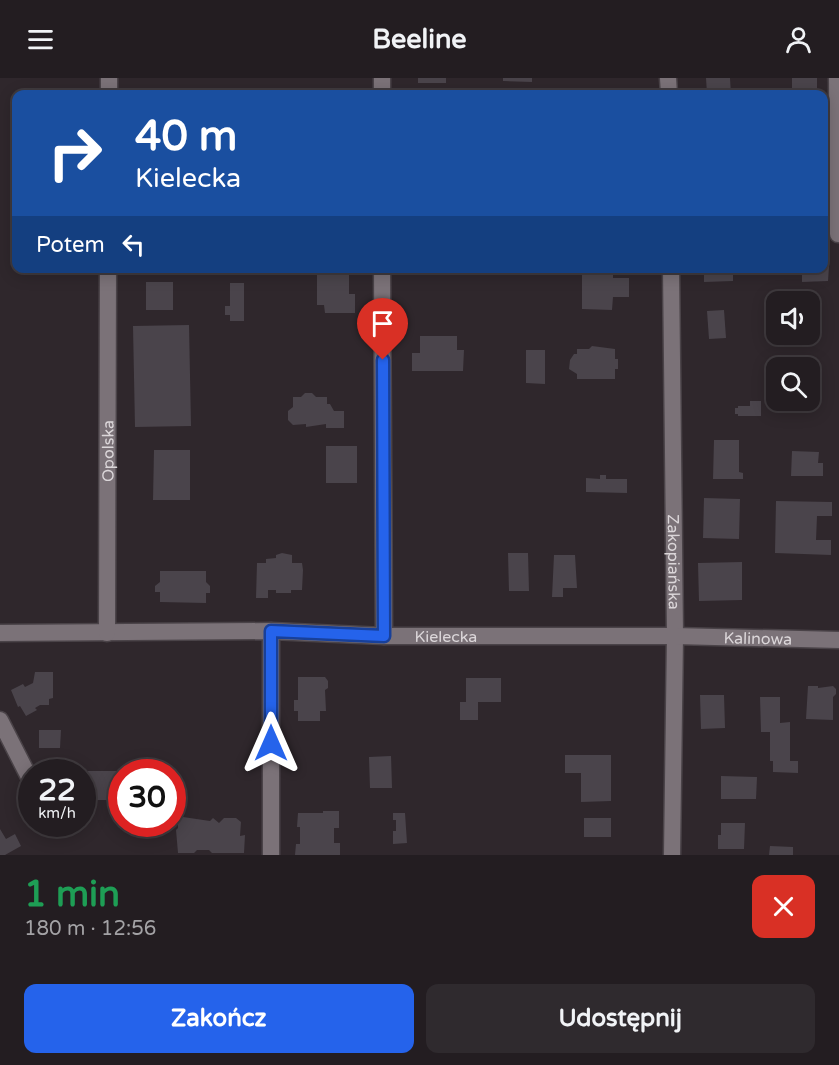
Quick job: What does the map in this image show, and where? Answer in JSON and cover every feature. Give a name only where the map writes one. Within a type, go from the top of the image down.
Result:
[{"type":"street","points":[[837,78],[838,234]]},
{"type":"street","name":"Opolska","points":[[107,633],[108,273]]},
{"type":"street","points":[[382,273],[384,636]]},
{"type":"street","name":"Zakopiańska","points":[[671,273],[675,636],[672,855]]},
{"type":"street","points":[[271,631],[271,855]]},
{"type":"street","name":"Kielecka","points":[[0,633],[271,631],[384,636],[675,636]]},
{"type":"street","name":"Kalinowa","points":[[675,636],[839,640]]},
{"type":"street","points":[[0,720],[20,759]]},
{"type":"building","points":[[418,78],[446,78],[446,83],[418,83]]},
{"type":"building","points":[[503,78],[532,78],[532,82],[503,81]]},
{"type":"building","points":[[706,78],[730,78],[731,90],[707,90]]},
{"type":"building","points":[[792,78],[817,78],[817,90],[792,90]]},
{"type":"building","points":[[828,252],[830,252],[828,281],[802,282],[802,273],[828,273]]},
{"type":"building","points":[[317,273],[349,273],[349,294],[355,294],[355,313],[325,313],[324,305],[317,305]]},
{"type":"building","points":[[582,273],[613,273],[613,278],[629,278],[629,297],[613,297],[612,310],[582,309]]},
{"type":"building","points":[[704,273],[733,273],[733,281],[704,282]]},
{"type":"building","points":[[146,282],[173,282],[173,310],[146,310]]},
{"type":"building","points":[[230,283],[244,283],[244,321],[230,321],[230,315],[225,315],[225,306],[230,306]]},
{"type":"building","points":[[724,310],[726,338],[709,339],[707,311]]},
{"type":"building","points":[[189,325],[191,426],[135,427],[133,326]]},
{"type":"building","points":[[420,336],[457,336],[457,350],[464,350],[463,371],[412,371],[412,353],[420,353]]},
{"type":"building","points":[[592,346],[615,349],[618,369],[615,369],[615,379],[577,379],[577,374],[569,369],[570,360],[574,354],[577,354],[577,349],[589,349]]},
{"type":"building","points":[[526,350],[545,350],[545,384],[526,383]]},
{"type":"building","points":[[305,393],[312,393],[316,397],[327,397],[327,404],[330,404],[334,411],[344,411],[344,428],[326,428],[326,424],[306,427],[306,424],[293,425],[288,420],[288,411],[293,407],[293,397],[301,397]]},
{"type":"building","points":[[750,401],[761,401],[761,416],[735,414],[735,408],[750,406]]},
{"type":"building","points":[[714,440],[739,440],[739,472],[743,473],[743,479],[713,479]]},
{"type":"building","points":[[326,446],[357,446],[357,483],[326,483]]},
{"type":"building","points":[[154,450],[190,450],[190,500],[153,500]]},
{"type":"building","points":[[792,451],[819,452],[818,463],[823,463],[823,476],[791,476]]},
{"type":"building","points":[[600,475],[606,475],[606,479],[627,479],[627,493],[586,492],[586,478],[600,479]]},
{"type":"building","points":[[704,498],[740,499],[739,539],[703,538]]},
{"type":"building","points":[[776,501],[832,502],[832,516],[817,516],[816,540],[831,540],[831,555],[775,553]]},
{"type":"building","points":[[282,553],[292,555],[292,563],[302,563],[302,590],[276,593],[276,590],[268,590],[268,598],[256,598],[257,563],[266,563],[266,559],[276,558],[276,555]]},
{"type":"building","points":[[508,553],[528,553],[529,591],[509,591]]},
{"type":"building","points":[[554,555],[575,555],[577,588],[563,588],[563,597],[552,597]]},
{"type":"building","points":[[742,562],[742,600],[699,601],[698,563]]},
{"type":"building","points":[[160,571],[206,571],[206,582],[210,586],[210,593],[206,593],[206,603],[160,602],[160,592],[155,592],[155,586],[160,582]]},
{"type":"building","points":[[35,672],[53,672],[53,698],[49,699],[49,705],[40,705],[35,708],[37,710],[26,716],[20,706],[18,707],[11,690],[23,684],[25,687],[33,683]]},
{"type":"building","points":[[298,677],[325,677],[328,681],[328,688],[325,690],[326,711],[320,711],[320,721],[298,721],[298,711],[294,711],[294,700],[298,700]]},
{"type":"building","points":[[466,678],[501,678],[501,702],[478,702],[478,720],[460,720],[460,702],[466,702]]},
{"type":"building","points":[[808,686],[818,686],[818,688],[833,686],[836,689],[833,697],[833,720],[806,719]]},
{"type":"building","points":[[700,695],[724,695],[725,728],[701,729]]},
{"type":"building","points":[[760,697],[780,697],[780,723],[790,722],[790,761],[798,761],[798,773],[773,772],[773,761],[770,761],[770,732],[761,732]]},
{"type":"building","points":[[39,730],[61,730],[60,748],[39,748]]},
{"type":"building","points":[[565,755],[611,755],[611,801],[581,802],[581,773],[565,773]]},
{"type":"building","points":[[391,756],[392,788],[370,788],[369,757]]},
{"type":"building","points":[[96,771],[108,771],[108,800],[96,800]]},
{"type":"building","points":[[721,776],[757,777],[756,799],[721,799]]},
{"type":"building","points":[[323,811],[339,811],[339,828],[334,828],[334,843],[340,843],[340,855],[295,855],[296,844],[300,844],[300,827],[297,827],[298,813],[323,813]]},
{"type":"building","points":[[393,813],[405,813],[407,843],[393,844],[396,820],[393,820]]},
{"type":"building","points":[[186,817],[210,821],[213,818],[219,823],[224,818],[236,818],[241,822],[240,836],[245,835],[244,853],[212,853],[209,850],[197,850],[194,853],[178,853],[177,837],[186,837]]},
{"type":"building","points":[[584,818],[611,818],[611,837],[584,837]]},
{"type":"building","points":[[721,823],[745,823],[744,849],[718,849]]},
{"type":"building","points":[[0,829],[6,839],[15,834],[21,846],[5,855],[0,855]]},
{"type":"building","points":[[770,846],[793,847],[793,855],[769,855]]},
{"type":"route","points":[[271,743],[271,631],[384,636],[383,360]]}]
